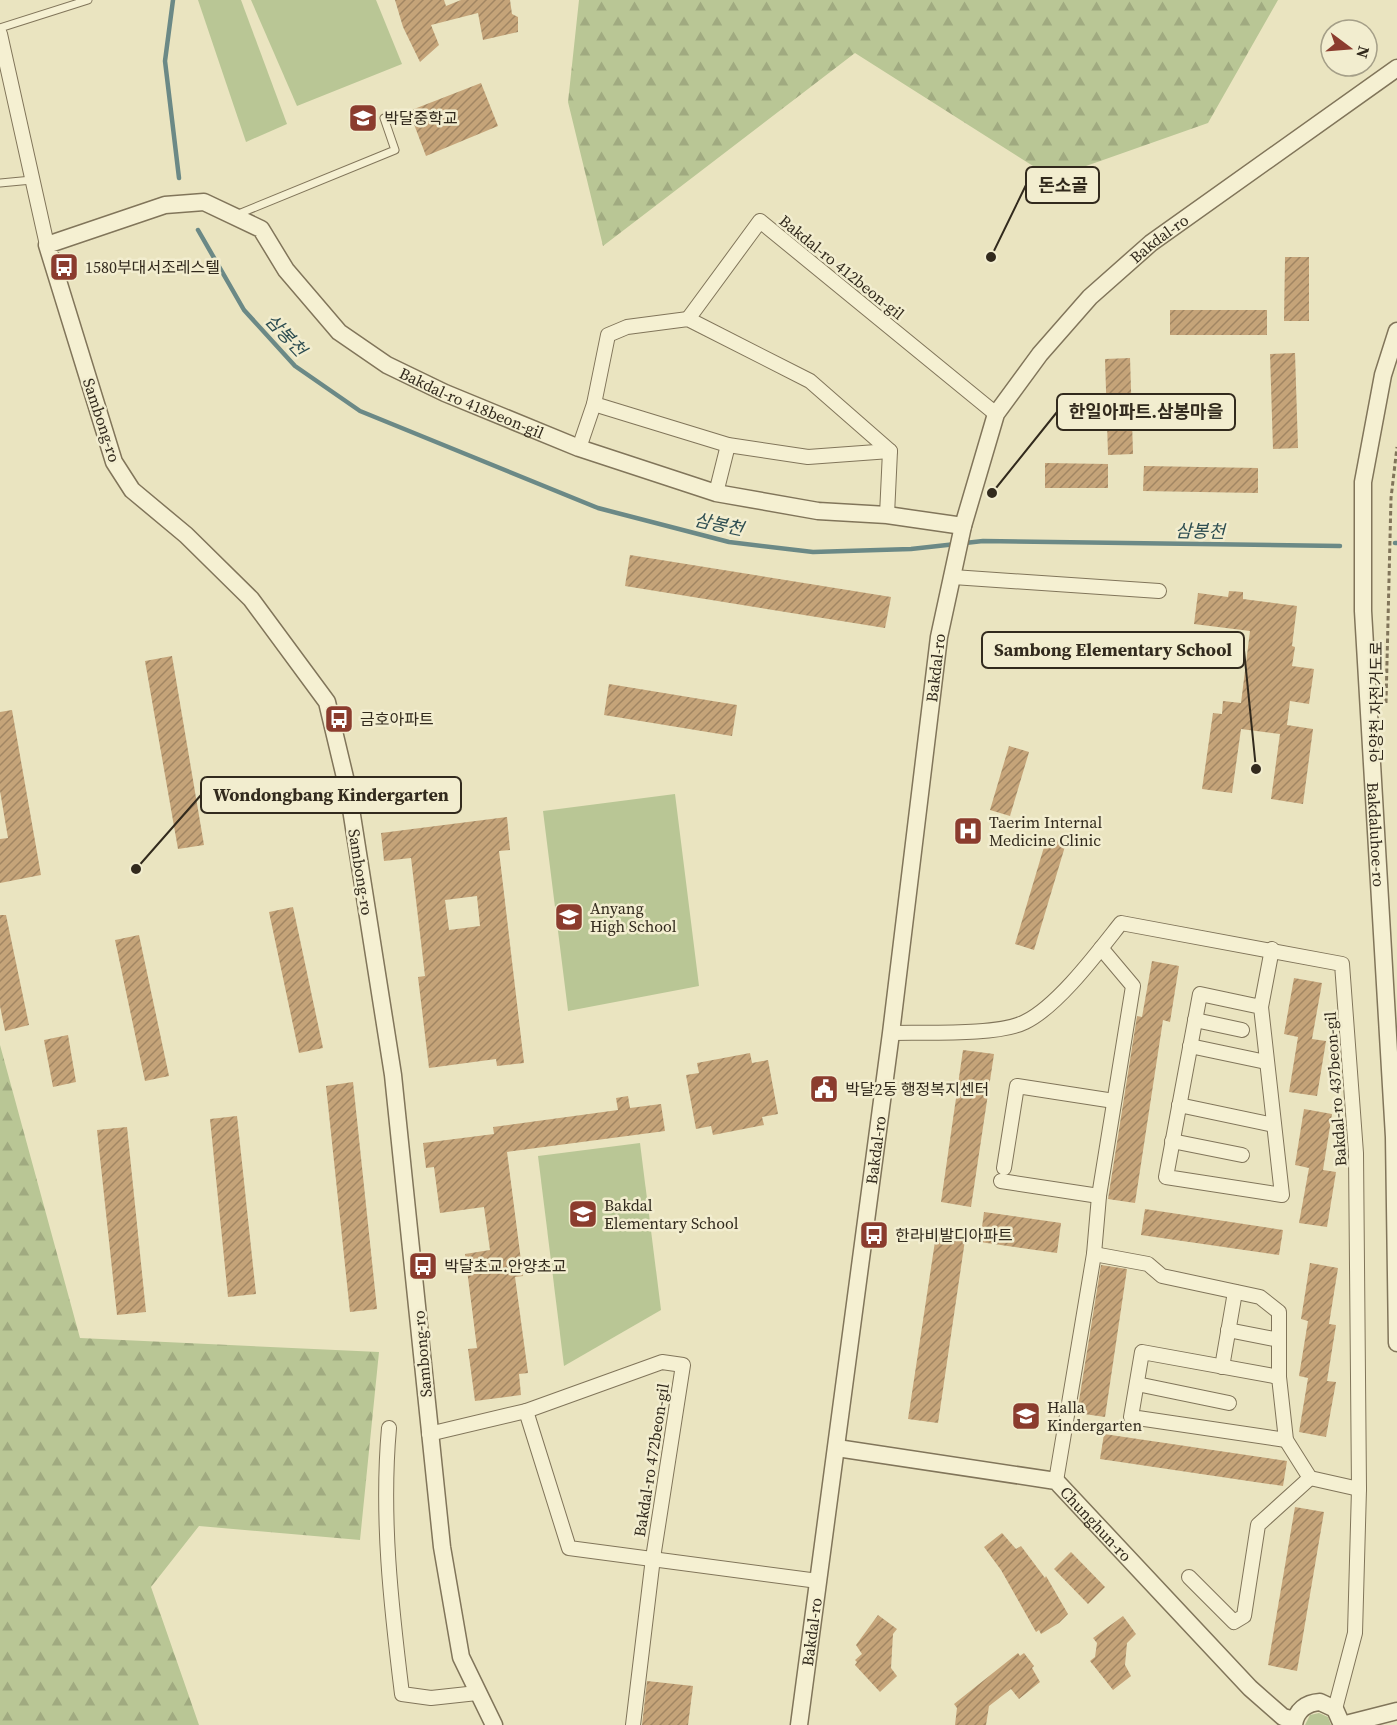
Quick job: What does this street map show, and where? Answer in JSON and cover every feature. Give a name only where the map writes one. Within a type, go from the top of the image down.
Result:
[{"type":"street","name":"Sambong-ro","points":[[0,34],[47,245],[114,462],[132,490],[186,535],[251,599],[327,702],[348,790],[393,1075],[442,1547],[461,1656],[494,1725]]},
{"type":"street","name":"Bakdal-ro","points":[[799,1725],[891,1033],[939,637],[962,530],[996,414],[1040,354],[1090,297],[1151,243],[1397,68]]},
{"type":"street","name":"Bakdal-ro 418beon-gil","points":[[47,245],[165,205],[204,202],[236,215],[261,229],[286,270],[339,332],[387,365],[445,393],[579,448],[716,493],[818,511],[888,515],[962,530]]},
{"type":"street","name":"Bakdal-ro 412beon-gil","points":[[688,319],[760,221],[996,414]]},
{"type":"street","points":[[579,448],[594,404],[608,335],[627,327],[688,319],[810,381],[890,451]]},
{"type":"street","name":"Bakdaluhoe-ro","points":[[1397,331],[1383,375],[1363,482],[1363,611],[1394,1137],[1397,1343]]},
{"type":"street","points":[[594,404],[728,445],[808,457],[890,451]]},
{"type":"street","points":[[716,493],[728,445]]},
{"type":"street","points":[[888,515],[890,451]]},
{"type":"street","points":[[953,575],[1159,591]]},
{"type":"street","name":"Bakdal-ro 437beon-gil","points":[[891,1033],[996,1029],[1023,1023],[1045,1010],[1121,923],[1272,949],[1342,964],[1356,1153],[1359,1489],[1355,1633],[1340,1720]]},
{"type":"street","points":[[1056,1480],[1094,1254],[1099,1196],[1133,986],[1101,948]]},
{"type":"street","points":[[1261,1007],[1200,994],[1166,1177],[1282,1195],[1261,1007],[1272,949]]},
{"type":"street","points":[[1195,1020],[1242,1030]]},
{"type":"street","points":[[1190,1046],[1266,1062]]},
{"type":"street","points":[[1099,1196],[1002,1174],[1017,1086],[1114,1101]]},
{"type":"street","points":[[1179,1105],[1274,1125]]},
{"type":"street","points":[[1172,1141],[1242,1155]]},
{"type":"street","points":[[1094,1254],[1148,1264],[1162,1276],[1260,1297],[1279,1312],[1278,1377],[1286,1440],[1310,1478],[1359,1489]]},
{"type":"street","points":[[1222,1367],[1235,1292]]},
{"type":"street","points":[[1228,1330],[1279,1340]]},
{"type":"street","points":[[1278,1377],[1142,1352],[1131,1417],[1286,1440]]},
{"type":"street","name":"Bakdal-ro 472beon-gil","points":[[526,1412],[662,1362],[682,1365],[653,1558],[633,1725]]},
{"type":"street","points":[[1137,1384],[1229,1403]]},
{"type":"street","points":[[429,1434],[526,1412],[569,1548],[818,1581]]},
{"type":"street","points":[[389,1428],[386,1462],[387,1569],[402,1694],[431,1698],[477,1693]]},
{"type":"street","name":"Chunghun-ro","points":[[837,1448],[1056,1480],[1250,1688],[1283,1717],[1294,1723]]},
{"type":"street","points":[[1189,1577],[1234,1622],[1244,1616],[1258,1525],[1310,1478]]},
{"type":"street","points":[[1294,1723],[1304,1706],[1312,1703],[1328,1704],[1340,1720],[1373,1717],[1397,1711]]},
{"type":"lane","points":[[0,28],[88,0]]},
{"type":"lane","points":[[236,215],[395,150],[384,118]]},
{"type":"lane","points":[[0,183],[32,180]]},
{"type":"path","name":"안양천 자전거도로","points":[[1386,709],[1391,498],[1397,447]]},
{"type":"green space","points":[[198,0],[241,0],[287,124],[246,142]]},
{"type":"green space","points":[[251,0],[376,0],[402,64],[297,106]]},
{"type":"green space","points":[[579,0],[1278,0],[1208,123],[1052,178],[855,53],[603,246],[568,102]]},
{"type":"green space","points":[[675,794],[699,986],[568,1011],[543,811]]},
{"type":"green space","points":[[0,1045],[80,1338],[379,1352],[360,1540],[199,1526],[151,1587],[199,1725],[0,1725]]},
{"type":"green space","points":[[640,1143],[661,1310],[564,1366],[538,1156]]},
{"type":"green space","points":[[1319,1713],[1328,1717],[1331,1725],[1305,1725],[1310,1715]]},
{"type":"building","points":[[395,0],[444,0],[446,6],[461,0],[510,0],[512,14],[518,17],[518,32],[483,40],[478,13],[431,25],[439,45],[420,62],[403,27]]},
{"type":"building","points":[[481,83],[498,126],[426,156],[409,111]]},
{"type":"building","points":[[1285,257],[1309,257],[1309,321],[1284,321]]},
{"type":"building","points":[[1170,310],[1267,310],[1267,335],[1170,335]]},
{"type":"building","points":[[1295,353],[1298,448],[1273,449],[1270,354]]},
{"type":"building","points":[[1130,358],[1133,454],[1108,455],[1105,359]]},
{"type":"building","points":[[1045,463],[1108,464],[1108,488],[1045,488]]},
{"type":"building","points":[[1144,466],[1258,468],[1258,493],[1143,491]]},
{"type":"building","points":[[630,555],[891,597],[885,628],[625,586]]},
{"type":"building","points":[[1229,591],[1243,592],[1243,599],[1297,606],[1292,666],[1314,669],[1309,704],[1290,701],[1287,725],[1313,729],[1303,804],[1271,799],[1280,734],[1241,729],[1232,793],[1202,789],[1213,713],[1222,714],[1223,701],[1241,703],[1250,631],[1194,624],[1198,593],[1228,597]]},
{"type":"building","points":[[172,656],[204,845],[178,849],[145,661]]},
{"type":"building","points":[[609,684],[737,705],[732,736],[604,715]]},
{"type":"building","points":[[12,710],[41,875],[0,883],[0,839],[8,838],[0,791],[0,712]]},
{"type":"building","points":[[1009,746],[1029,752],[1010,816],[990,810]]},
{"type":"building","points":[[507,817],[510,850],[499,851],[524,1063],[497,1066],[496,1059],[429,1068],[418,977],[425,976],[411,858],[384,861],[381,833]],"holes":[[[477,896],[480,926],[449,930],[445,900]]]},
{"type":"building","points":[[1047,837],[1066,843],[1034,950],[1015,944]]},
{"type":"building","points":[[293,907],[323,1048],[299,1053],[269,912]]},
{"type":"building","points":[[0,915],[6,915],[29,1025],[5,1031],[0,1006]]},
{"type":"building","points":[[139,935],[169,1076],[145,1081],[115,940]]},
{"type":"building","points":[[1152,961],[1179,966],[1170,1022],[1163,1020],[1135,1203],[1108,1199],[1137,1016],[1142,1017]]},
{"type":"building","points":[[1294,978],[1322,983],[1312,1039],[1326,1041],[1317,1096],[1289,1092],[1298,1037],[1284,1034]]},
{"type":"building","points":[[68,1035],[76,1082],[53,1087],[44,1040]]},
{"type":"building","points":[[963,1050],[994,1054],[971,1207],[941,1202]]},
{"type":"building","points":[[750,1053],[752,1063],[768,1060],[778,1114],[762,1117],[764,1125],[713,1135],[711,1126],[696,1129],[686,1075],[699,1073],[697,1063]]},
{"type":"building","points":[[353,1082],[377,1309],[350,1312],[326,1086]]},
{"type":"building","points":[[628,1096],[630,1108],[661,1104],[665,1131],[507,1152],[523,1276],[515,1277],[528,1373],[519,1374],[521,1395],[475,1401],[468,1349],[477,1348],[465,1254],[490,1250],[484,1207],[440,1213],[434,1167],[426,1168],[423,1143],[494,1134],[493,1127],[618,1110],[616,1098]]},
{"type":"building","points":[[1304,1109],[1332,1114],[1323,1170],[1336,1172],[1327,1227],[1299,1223],[1309,1168],[1295,1165]]},
{"type":"building","points":[[237,1116],[256,1294],[228,1297],[210,1119]]},
{"type":"building","points":[[127,1127],[146,1312],[117,1315],[97,1130]]},
{"type":"building","points":[[1145,1209],[1283,1230],[1279,1255],[1141,1235]]},
{"type":"building","points":[[984,1212],[1061,1223],[1057,1253],[980,1242]]},
{"type":"building","points":[[936,1235],[965,1240],[938,1423],[908,1419]]},
{"type":"building","points":[[1310,1263],[1338,1268],[1329,1324],[1336,1325],[1327,1381],[1336,1382],[1326,1437],[1299,1432],[1308,1378],[1299,1376],[1308,1321],[1301,1319]]},
{"type":"building","points":[[1101,1265],[1127,1269],[1105,1417],[1077,1413]]},
{"type":"building","points":[[1104,1434],[1287,1461],[1283,1486],[1100,1459]]},
{"type":"building","points":[[1295,1507],[1324,1512],[1297,1671],[1268,1665]]},
{"type":"building","points":[[1002,1533],[1016,1549],[1021,1546],[1045,1578],[1046,1576],[1068,1614],[1059,1623],[1041,1634],[1039,1630],[1036,1632],[1001,1570],[984,1547]]},
{"type":"building","points":[[1071,1552],[1105,1587],[1088,1604],[1054,1569]]},
{"type":"building","points":[[878,1615],[897,1629],[893,1634],[891,1668],[897,1676],[880,1692],[855,1665],[857,1662],[855,1660],[862,1654],[856,1645]]},
{"type":"building","points":[[1123,1616],[1136,1634],[1127,1643],[1125,1665],[1131,1676],[1113,1690],[1090,1661],[1095,1657],[1097,1643],[1093,1638]]},
{"type":"building","points":[[1018,1653],[1020,1656],[1024,1653],[1034,1666],[1032,1668],[1040,1682],[1019,1699],[1011,1689],[989,1706],[986,1725],[955,1725],[957,1708],[954,1704]]},
{"type":"building","points":[[647,1681],[693,1686],[688,1725],[642,1725]]},
{"type":"waterway","name":"삼봉천","points":[[173,0],[165,61],[179,178]]},
{"type":"waterway","name":"삼봉천","points":[[198,230],[244,310],[295,366],[360,411],[598,508],[729,542],[813,552],[911,549],[983,541],[1340,546]]},
{"type":"place","name":"박달중학교","points":[[363,118]]},
{"type":"place","name":"돈소골","points":[[991,257]]},
{"type":"place","name":"1580부대서조레스텔","points":[[64,267]]},
{"type":"place","name":"한일아파트.삼봉마을","points":[[992,493]]},
{"type":"place","name":"금호아파트","points":[[339,719]]},
{"type":"place","name":"Sambong Elementary School","points":[[1256,769]]},
{"type":"place","name":"Taerim Internal Medicine Clinic","points":[[968,831]]},
{"type":"place","name":"Wondongbang Kindergarten","points":[[136,869]]},
{"type":"place","name":"Anyang High School","points":[[569,917]]},
{"type":"place","name":"박달2동 행정복지센터","points":[[824,1089]]},
{"type":"place","name":"Bakdal Elementary School","points":[[583,1214]]},
{"type":"place","name":"한라비발디아파트","points":[[874,1235]]},
{"type":"place","name":"박달초교.안양초교","points":[[423,1266]]},
{"type":"place","name":"Halla Kindergarten","points":[[1026,1416]]}]
